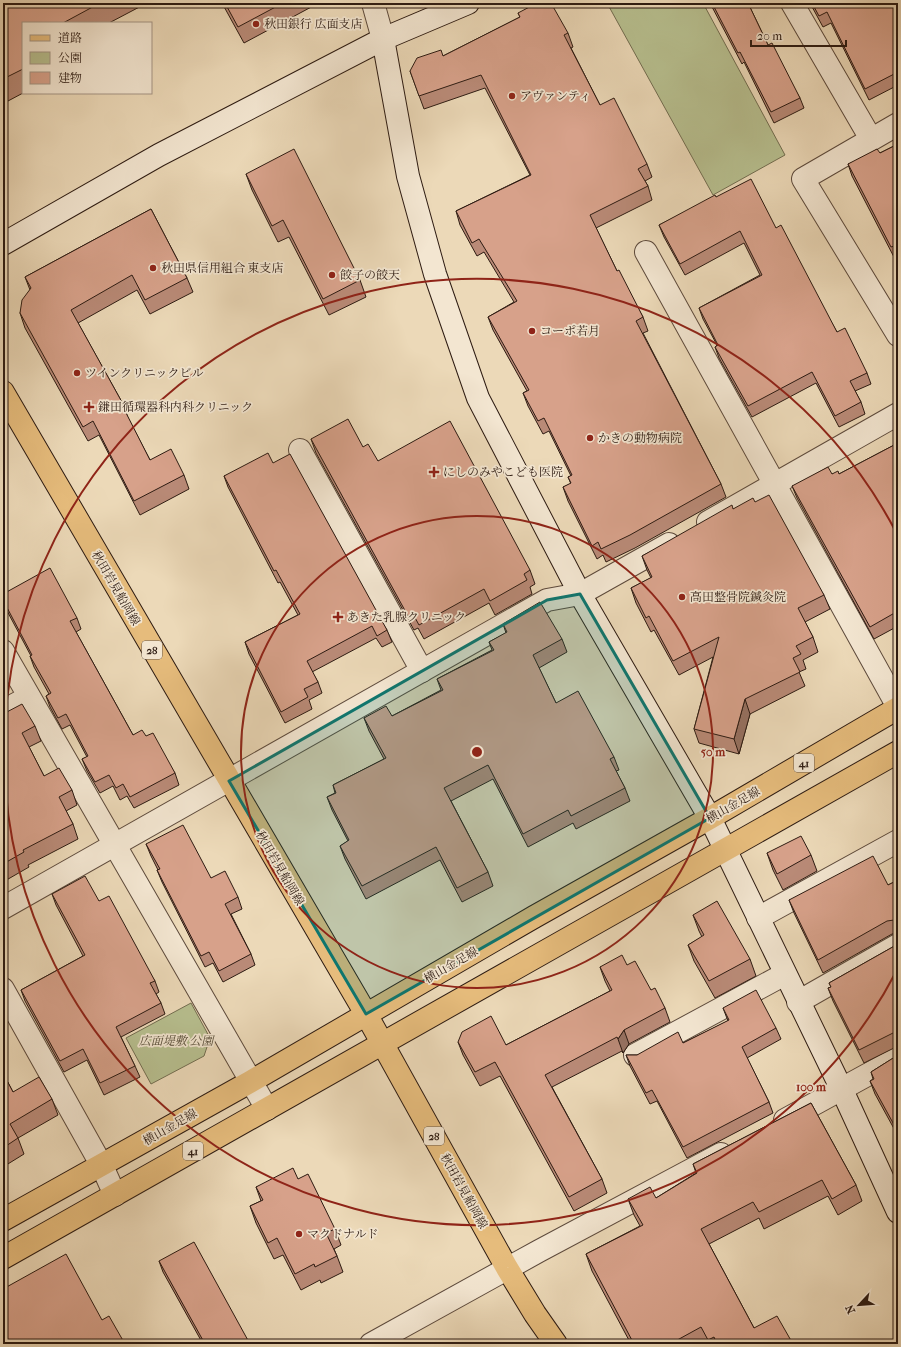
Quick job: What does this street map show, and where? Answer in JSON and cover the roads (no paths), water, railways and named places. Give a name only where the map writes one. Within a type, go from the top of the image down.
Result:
[{"type":"main road","name":"秋田岩見船岡線","points":[[3,392],[366,1014],[507,1268],[535,1314],[556,1344]]},
{"type":"main road","name":"横山金足線","points":[[3,1220],[250,1082],[534,917],[710,818],[898,707]]},
{"type":"main road","name":"41","points":[[3,1258],[898,752]]},
{"type":"street","points":[[373,3],[382,39],[410,183],[435,274],[478,398],[580,594],[710,818],[842,1090],[898,1212]]},
{"type":"street","points":[[3,244],[159,155],[382,39],[468,3]]},
{"type":"street","points":[[792,3],[871,139]]},
{"type":"street","points":[[898,124],[803,179],[898,335]]},
{"type":"street","points":[[646,252],[773,484],[898,707]]},
{"type":"street","points":[[3,908],[547,600],[580,594],[898,414]]},
{"type":"street","points":[[300,450],[422,671]]},
{"type":"street","points":[[3,651],[113,845],[267,1109]]},
{"type":"street","points":[[3,711],[29,696]]},
{"type":"street","points":[[758,918],[898,841]]},
{"type":"street","points":[[798,1002],[898,945]]},
{"type":"street","points":[[635,1055],[785,974]]},
{"type":"street","points":[[3,989],[102,1166],[115,1195]]},
{"type":"street","points":[[768,1129],[842,1090],[898,1058]]},
{"type":"street","points":[[371,1344],[507,1268],[741,1144]]},
{"type":"place","name":"秋田銀行 広面支店","points":[[256,24]]},
{"type":"place","name":"アヴァンティ","points":[[512,96]]},
{"type":"place","name":"秋田県信用組合 東支店","points":[[153,268]]},
{"type":"place","name":"餃子の餃天","points":[[332,275]]},
{"type":"place","name":"コーポ若月","points":[[532,331]]},
{"type":"place","name":"ツインクリニックビル","points":[[77,373]]},
{"type":"place","name":"鎌田循環器科内科クリニック","points":[[89,407]]},
{"type":"place","name":"かきの動物病院","points":[[590,438]]},
{"type":"place","name":"にしのみやこども医院","points":[[434,472]]},
{"type":"place","name":"高田整骨院鍼灸院","points":[[682,597]]},
{"type":"place","name":"あきた乳腺クリニック","points":[[338,617]]},
{"type":"place","name":"マクドナルド","points":[[299,1234]]},
{"type":"park label","name":"広面堤敷 公園","points":[[176,1041]]}]
